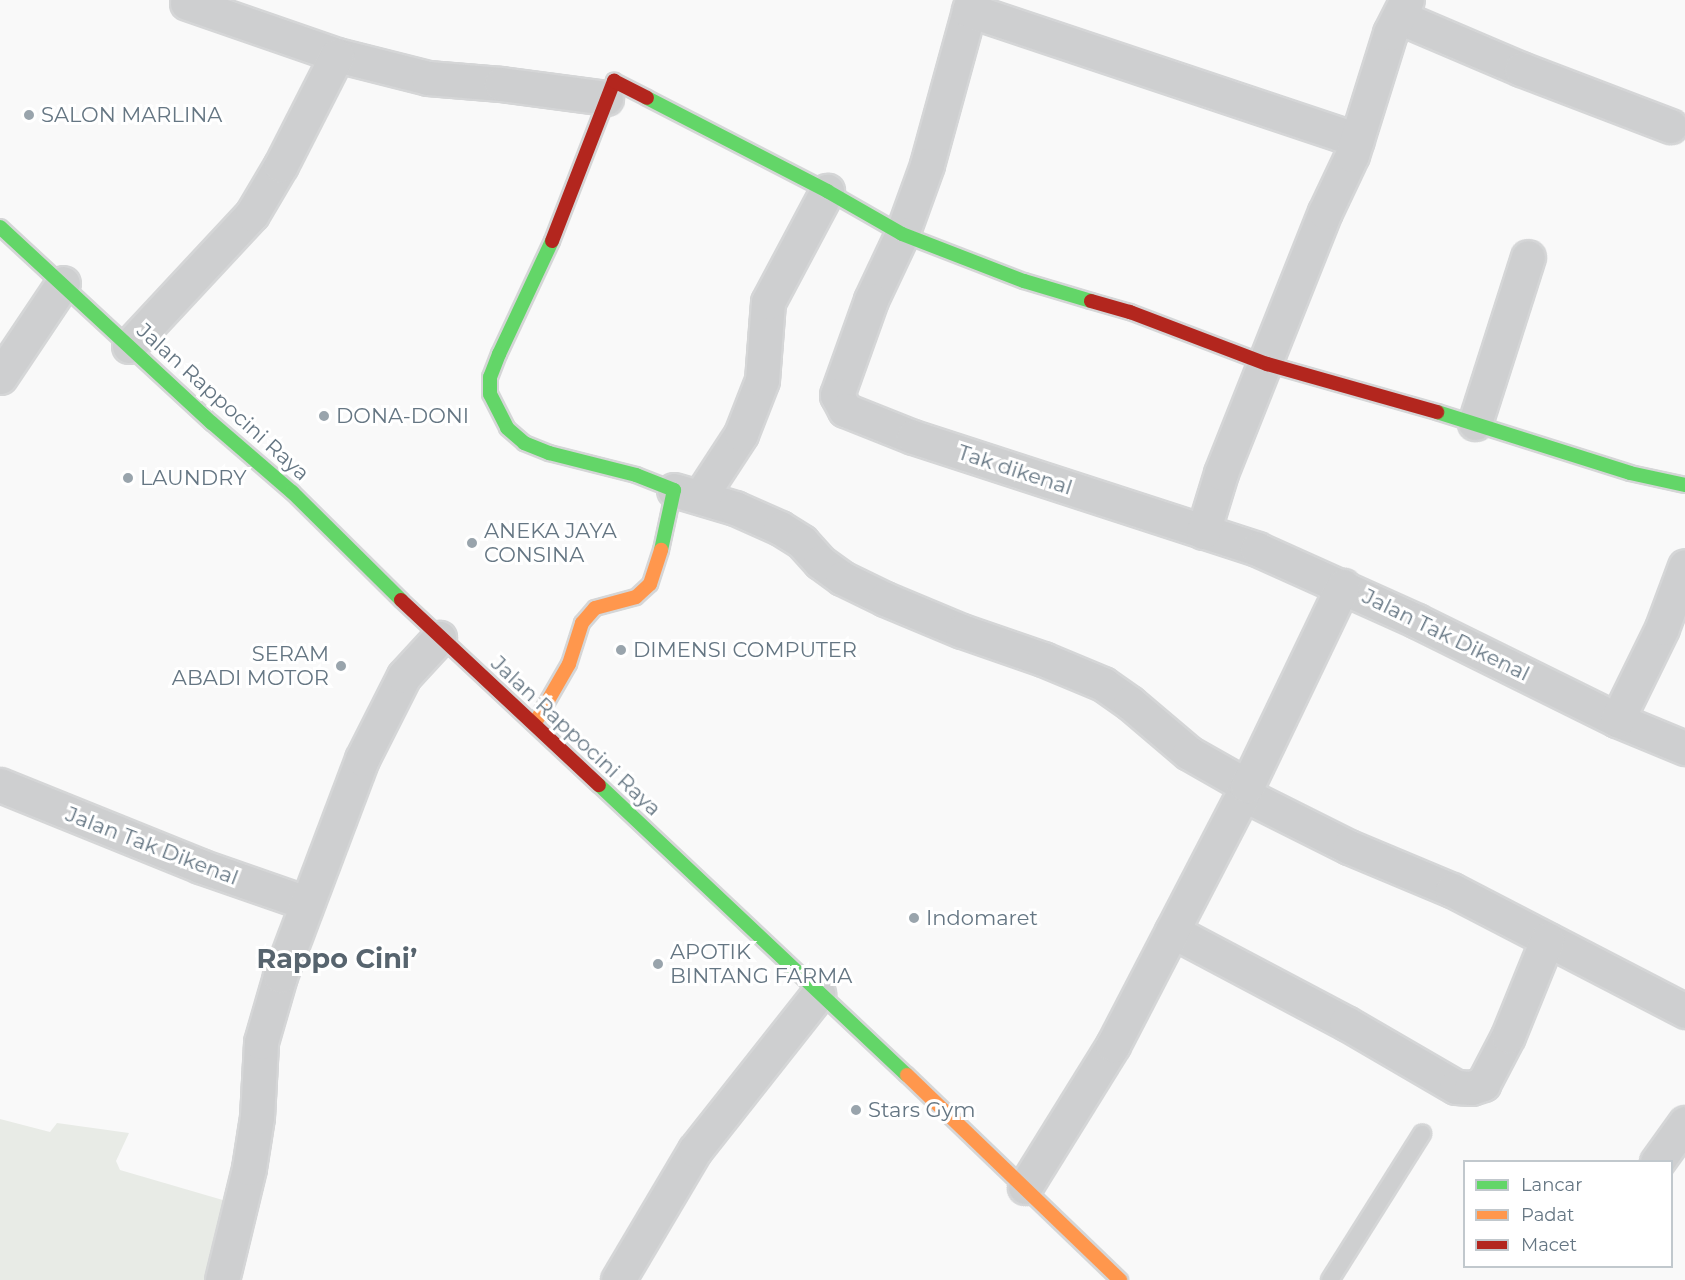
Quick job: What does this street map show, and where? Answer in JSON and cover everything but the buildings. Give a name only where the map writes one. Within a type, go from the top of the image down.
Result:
[{"type":"street","points":[[187,3],[337,55],[428,78],[501,84],[606,98]]},
{"type":"street","points":[[902,234],[943,112],[971,5],[1357,140]]},
{"type":"street","points":[[1203,532],[1221,473],[1357,140],[1390,33],[1403,8],[1521,69],[1670,126]]},
{"type":"street","points":[[129,346],[252,214],[281,165],[337,55]]},
{"type":"street","points":[[1685,485],[1630,473],[1475,423],[1267,364],[1130,312],[1024,281],[902,234],[827,191],[614,81],[560,224],[493,369],[490,394],[502,420],[524,443],[549,453],[636,475],[780,528],[802,542],[820,562],[842,578],[885,599],[962,632],[1043,659],[1102,684],[1130,703],[1189,753],[1245,790],[1349,847],[1427,877],[1685,1011]]},
{"type":"street","points":[[535,723],[569,664],[582,623],[595,608],[636,597],[650,584],[687,493],[741,434],[762,380],[768,302],[827,191]]},
{"type":"street","name":"Jalan Rappocini Raya","points":[[0,227],[292,492],[439,639],[535,723],[818,994],[932,1098],[1120,1280]]},
{"type":"street","name":"Tak dikenal","points":[[902,234],[871,300],[837,396],[845,410],[884,427],[1203,532]]},
{"type":"street","points":[[1475,423],[1528,257]]},
{"type":"street","points":[[0,377],[63,284]]},
{"type":"street","name":"Jalan Tak Dikenal","points":[[1203,532],[1257,549],[1343,586],[1617,720],[1685,748]]},
{"type":"street","points":[[1617,720],[1662,628],[1685,566]]},
{"type":"street","points":[[1025,1187],[1113,1045],[1245,790],[1343,586]]},
{"type":"street","points":[[222,1280],[249,1168],[257,1117],[264,1032],[280,976],[362,759],[404,676],[439,639]]},
{"type":"street","name":"Jalan Tak Dikenal","points":[[0,785],[189,862],[306,903]]},
{"type":"street","points":[[1172,931],[1346,1023],[1456,1087],[1471,1088],[1483,1084],[1503,1045],[1547,940]]},
{"type":"street","points":[[618,1280],[695,1150],[818,994]]},
{"type":"street","points":[[1658,1160],[1685,1123]]},
{"type":"lane","points":[[1330,1280],[1422,1134]]},
{"type":"shaded area","points":[[0,1119],[50,1132],[57,1123],[129,1133],[116,1161],[120,1170],[233,1203],[215,1280],[0,1280]]},
{"type":"traffic: fast","points":[[647,98],[827,191],[902,234],[1024,281],[1091,301]]},
{"type":"traffic: fast","points":[[0,227],[212,423],[292,492],[401,600]]},
{"type":"traffic: fast","points":[[552,241],[499,354],[490,377],[490,394],[507,428],[524,443],[549,453],[636,475],[674,490],[661,550]]},
{"type":"traffic: fast","points":[[1437,412],[1630,473],[1685,485]]},
{"type":"traffic: fast","points":[[599,785],[907,1075]]},
{"type":"traffic: slow","points":[[535,723],[569,664],[582,623],[595,608],[636,597],[650,584],[661,550]]},
{"type":"traffic: slow","points":[[907,1075],[1120,1280]]},
{"type":"traffic: jam","points":[[552,241],[614,81],[647,98]]},
{"type":"traffic: jam","points":[[1091,301],[1130,312],[1267,364],[1437,412]]},
{"type":"traffic: jam","points":[[401,600],[599,785]]},
{"type":"place","name":"SALON MARLINA","points":[[29,115]]},
{"type":"place","name":"DONA-DONI","points":[[324,416]]},
{"type":"place","name":"LAUNDRY","points":[[128,478]]},
{"type":"place","name":"ANEKA JAYA CONSINA","points":[[472,543]]},
{"type":"place","name":"DIMENSI COMPUTER","points":[[621,650]]},
{"type":"place","name":"SERAM ABADI MOTOR","points":[[341,666]]},
{"type":"place","name":"Indomaret","points":[[914,918]]},
{"type":"place","name":"APOTIK BINTANG FARMA","points":[[658,964]]},
{"type":"place","name":"Stars Gym","points":[[856,1110]]},
{"type":"district","name":"Rappo Ciniʼ","points":[[337,959]]}]
